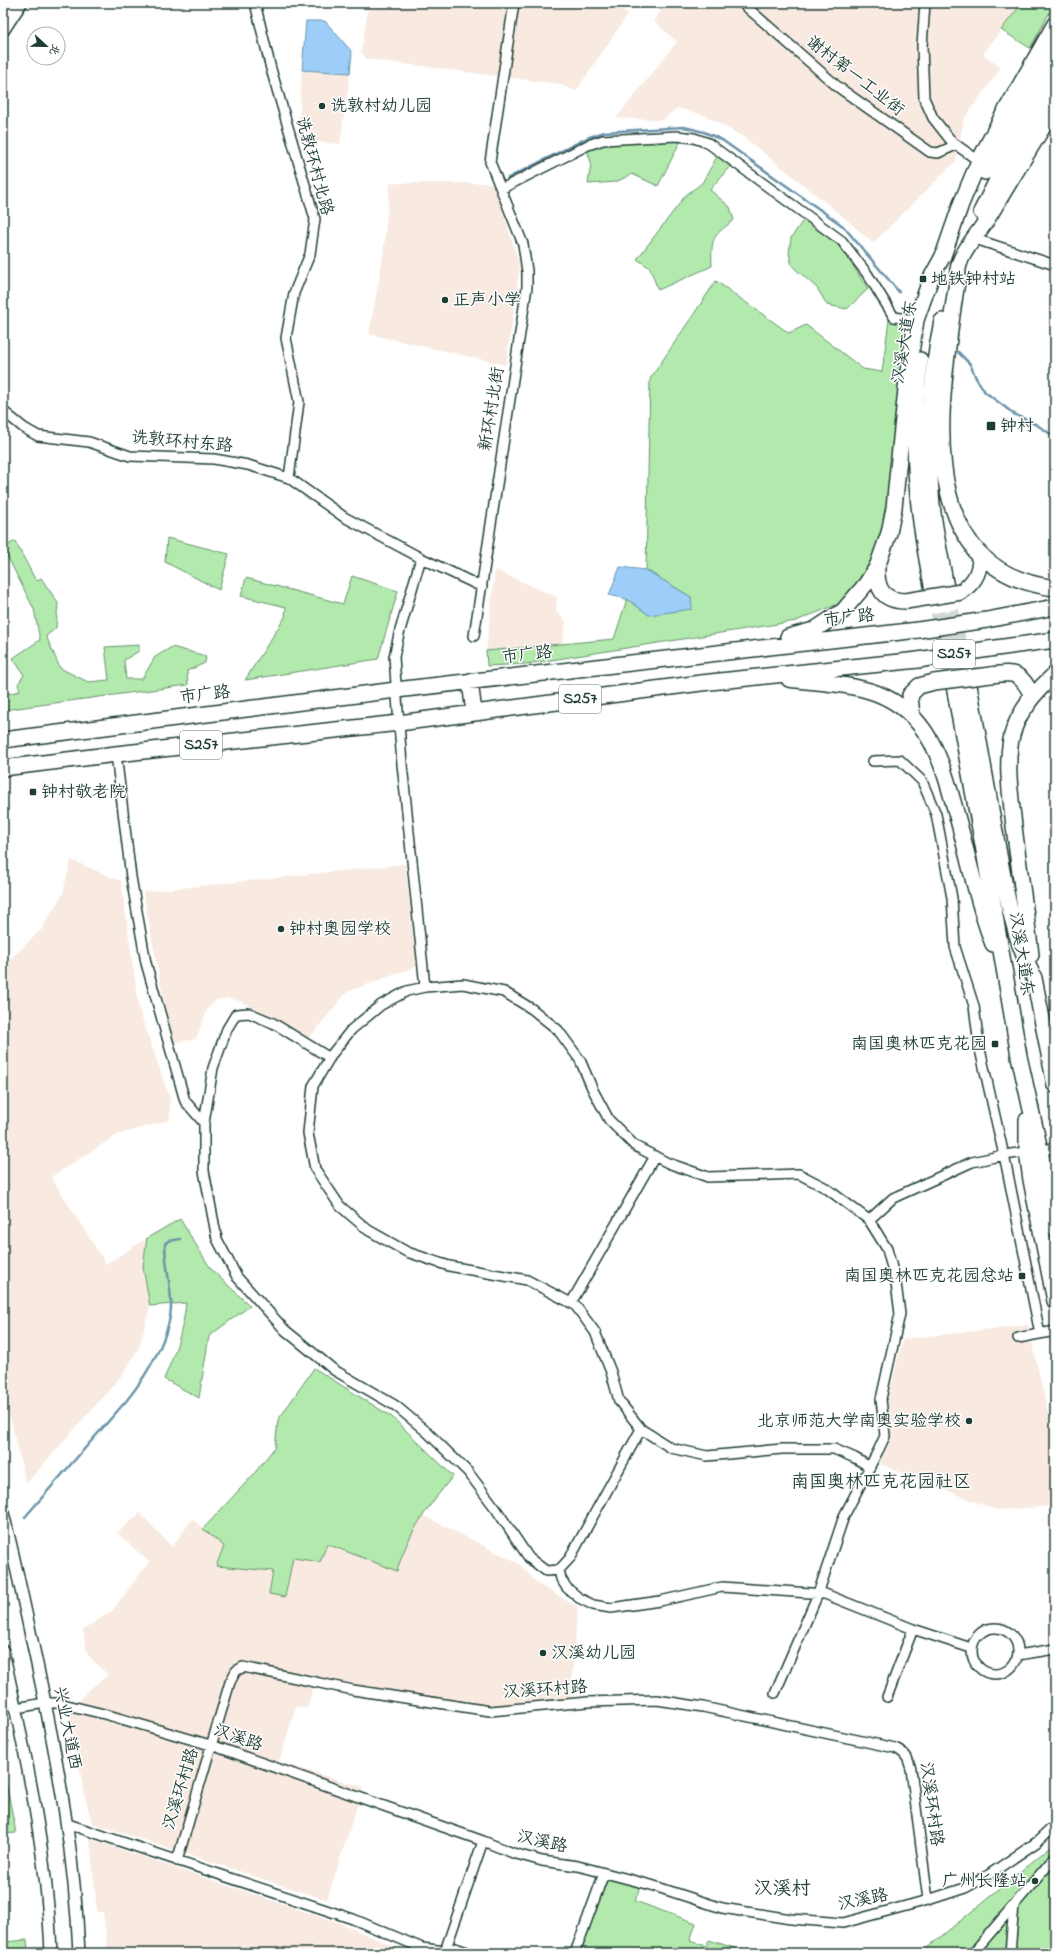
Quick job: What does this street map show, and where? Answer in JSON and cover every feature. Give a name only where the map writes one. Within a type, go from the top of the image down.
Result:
[{"type":"main road","points":[[3,10],[7,3]]},
{"type":"main road","points":[[3,29],[20,3]]},
{"type":"main road","points":[[747,649],[814,630],[843,611],[866,584],[877,566],[889,533],[894,508],[907,379],[916,320],[931,278],[943,256],[960,204],[979,161],[1002,117],[1055,24]]},
{"type":"main road","points":[[1034,100],[1055,50]]},
{"type":"main road","points":[[1034,100],[1055,78]]},
{"type":"main road","name":"汉溪大道东","points":[[1034,100],[960,261],[946,305],[936,351],[931,440],[933,512],[939,589],[919,516],[914,446],[915,413],[925,322],[943,256],[973,194],[1034,100]]},
{"type":"main road","points":[[877,566],[877,580],[884,595],[895,601],[906,601],[961,592],[975,579],[980,566],[980,559],[955,515],[947,489],[942,460],[942,428],[947,356],[960,261],[975,239],[1055,107]]},
{"type":"main road","points":[[972,546],[1000,571],[1030,582],[1055,588]]},
{"type":"main road","name":"市广路","points":[[3,740],[470,681],[918,630],[1055,608]]},
{"type":"main road","name":"S257","points":[[3,768],[399,723],[762,676],[918,660],[1055,640]]},
{"type":"main road","points":[[912,716],[910,695],[919,686],[934,682],[1008,673],[1016,674],[1020,677],[1031,693],[1027,706],[1012,734],[1009,778],[1034,978]]},
{"type":"main road","points":[[1027,706],[1055,674]]},
{"type":"main road","points":[[762,676],[853,687],[875,693],[903,708],[912,716],[932,742],[946,774],[970,860],[983,918],[1005,976]]},
{"type":"main road","points":[[470,681],[474,713]]},
{"type":"main road","name":"汉溪大道东","points":[[969,685],[999,857],[1012,917],[1027,964],[1034,978],[1055,1085]]},
{"type":"main road","name":"汉溪大道东","points":[[954,686],[1027,1097],[1033,1151]]},
{"type":"main road","points":[[1033,1151],[1055,1228]]},
{"type":"main road","points":[[1033,1151],[1055,1302]]},
{"type":"street","name":"诜敦环村北路","points":[[255,3],[271,69],[315,219],[310,254],[294,293],[286,338],[299,402],[289,478]]},
{"type":"street","name":"新环村北街","points":[[474,636],[527,287],[527,271],[523,244],[490,162],[514,3]]},
{"type":"street","name":"谢村第一工业街","points":[[742,3],[838,87],[930,152],[938,153],[956,145]]},
{"type":"street","points":[[925,3],[922,46],[924,98],[933,118],[956,145],[979,161]]},
{"type":"street","points":[[502,189],[588,145],[603,140],[677,136],[694,138],[708,143],[720,151],[842,241],[868,275],[894,317],[916,320]]},
{"type":"street","points":[[975,239],[1054,263]]},
{"type":"street","name":"诜敦环村东路","points":[[3,411],[38,436],[89,442],[130,456],[214,459],[248,465],[289,478],[344,517],[421,558],[482,587]]},
{"type":"street","points":[[421,558],[399,634],[394,657],[425,987]]},
{"type":"street","points":[[116,754],[131,877],[146,963],[185,1101],[204,1123]]},
{"type":"street","points":[[872,761],[900,760],[922,781],[936,814],[952,898],[955,947],[974,1006],[979,1045],[1004,1155],[1040,1334]]},
{"type":"street","points":[[775,1693],[818,1594],[844,1516],[870,1467],[885,1436],[881,1399],[900,1314],[896,1282],[887,1249],[869,1220],[826,1188],[799,1174],[708,1177],[668,1163],[635,1146],[609,1120],[593,1090],[580,1060],[558,1030],[532,1009],[504,992],[463,984],[425,987],[407,991],[381,1005],[351,1030],[330,1058],[313,1086],[308,1133],[315,1169],[340,1206],[368,1230],[407,1252],[449,1266],[527,1280],[575,1305],[595,1332],[611,1372],[619,1401],[641,1430],[671,1448],[707,1456],[782,1449],[834,1448],[870,1467]]},
{"type":"street","points":[[330,1058],[273,1023],[249,1013],[236,1014],[227,1028],[213,1068],[204,1123],[204,1171],[217,1239],[237,1277],[285,1330],[334,1370],[396,1406],[427,1432],[468,1472],[496,1509],[529,1558],[546,1572],[559,1570],[570,1558],[641,1430]]},
{"type":"street","points":[[869,1220],[893,1198],[972,1162],[1004,1155],[1055,1148]]},
{"type":"street","points":[[571,1303],[655,1156]]},
{"type":"street","points":[[1018,1338],[1055,1331]]},
{"type":"street","name":"兴业大道西","points":[[3,1512],[20,1582],[57,1757],[68,1824],[77,1912],[79,1953]]},
{"type":"street","points":[[559,1570],[561,1579],[567,1588],[579,1598],[593,1605],[611,1608],[660,1601],[722,1587],[825,1594],[913,1629],[971,1648]]},
{"type":"street","points":[[998,1627],[1011,1634],[1016,1640],[1018,1655],[1011,1668],[1004,1673],[989,1674],[976,1665],[971,1648],[977,1636],[983,1631],[998,1627]]},
{"type":"street","points":[[887,1697],[913,1629]]},
{"type":"street","points":[[1018,1655],[1055,1649]]},
{"type":"street","points":[[3,1651],[16,1708],[37,1816],[46,1875],[51,1953]]},
{"type":"street","name":"汉溪环村路","points":[[177,1861],[230,1682],[236,1671],[243,1667],[353,1690],[490,1711],[588,1702],[657,1700],[703,1707],[887,1746],[903,1751],[908,1757],[911,1769],[928,1900]]},
{"type":"street","name":"汉溪路","points":[[16,1708],[45,1703],[59,1703],[77,1706],[211,1746],[483,1841],[513,1853],[535,1859],[578,1866],[652,1885],[722,1908],[791,1919],[843,1923],[954,1892],[987,1876],[1037,1842],[1055,1825]]},
{"type":"street","points":[[68,1824],[353,1919],[422,1948],[445,1951],[455,1948],[470,1953]]},
{"type":"street","points":[[445,1951],[483,1841]]},
{"type":"street","points":[[973,1953],[1055,1857]]},
{"type":"street","points":[[575,1953],[604,1873]]},
{"type":"street","points":[[1010,1953],[1013,1938],[1014,1905]]},
{"type":"shaded area","points":[[369,3],[612,3],[628,14],[576,91],[559,84],[367,59],[361,52]]},
{"type":"shaded area","points":[[668,3],[1022,3],[983,54],[1001,68],[964,119],[956,161],[873,243],[846,219],[745,138],[704,115],[677,108],[663,120],[616,118],[677,42],[653,20]]},
{"type":"shaded area","name":"诜敦村幼儿园","points":[[302,70],[350,73],[340,144],[298,140]]},
{"type":"shaded area","name":"正声小学","points":[[390,183],[494,183],[520,266],[506,365],[369,334],[383,257]]},
{"type":"shaded area","points":[[495,570],[557,597],[556,612],[566,621],[562,645],[486,651]]},
{"type":"shaded area","points":[[71,860],[121,881],[139,1009],[170,1099],[170,1120],[117,1135],[51,1177],[106,1264],[147,1238],[143,1267],[150,1306],[139,1348],[123,1374],[26,1484],[3,1387],[3,966],[41,930],[63,893]]},
{"type":"shaded area","name":"钟村奥园学校","points":[[405,864],[417,966],[347,992],[309,1038],[240,1001],[227,998],[216,1000],[208,1008],[196,1039],[172,1043],[143,892]]},
{"type":"shaded area","name":"北京师范大学南奥实验学校","points":[[1028,1325],[1055,1444],[1055,1506],[996,1510],[880,1464],[889,1443],[888,1398],[903,1339]]},
{"type":"shaded area","points":[[140,1513],[172,1547],[192,1519],[224,1546],[216,1566],[273,1571],[286,1596],[293,1558],[327,1544],[397,1571],[403,1550],[422,1515],[518,1563],[538,1584],[578,1607],[570,1700],[494,1706],[315,1679],[307,1709],[296,1706],[279,1762],[363,1787],[327,1900],[92,1823],[84,1793],[70,1714],[86,1692],[108,1675],[87,1654],[83,1630],[112,1611],[149,1562],[117,1533]]},
{"type":"shaded area","points":[[90,1839],[342,1924],[408,1953],[108,1953],[103,1912],[97,1912]]},
{"type":"green space","points":[[1022,3],[1055,3],[1030,48],[1001,30]]},
{"type":"green space","points":[[681,140],[658,186],[632,174],[616,182],[588,184],[591,163],[587,149],[604,144]]},
{"type":"green space","points":[[718,155],[730,166],[710,190],[730,207],[734,220],[721,230],[714,238],[712,249],[712,266],[658,290],[650,268],[637,259],[686,195],[702,183]]},
{"type":"green space","points":[[804,219],[839,244],[868,289],[847,309],[827,305],[817,288],[792,266],[789,253],[791,238]]},
{"type":"green space","points":[[716,281],[789,333],[806,325],[863,369],[882,372],[889,320],[905,322],[895,449],[882,535],[872,563],[857,585],[838,604],[796,621],[526,664],[487,666],[486,651],[614,639],[627,599],[649,615],[691,597],[646,570],[650,379]]},
{"type":"green space","points":[[167,538],[229,554],[219,590],[165,562]]},
{"type":"green space","points":[[15,541],[36,581],[41,578],[58,603],[56,628],[46,636],[60,668],[88,682],[109,680],[105,647],[139,645],[139,651],[124,660],[126,679],[142,679],[155,657],[172,647],[206,656],[205,663],[187,671],[188,685],[3,710],[3,695],[20,691],[18,684],[24,675],[13,658],[40,640],[34,609],[3,548]]},
{"type":"green space","points":[[352,576],[398,591],[378,659],[245,680],[285,617],[286,607],[241,596],[246,578],[343,604]]},
{"type":"green space","points":[[180,1219],[211,1269],[250,1306],[209,1336],[199,1398],[164,1379],[178,1342],[186,1303],[150,1306],[143,1267],[147,1238]]},
{"type":"green space","points":[[314,1368],[392,1417],[453,1476],[435,1498],[420,1520],[407,1544],[397,1571],[327,1544],[320,1562],[293,1558],[285,1597],[269,1594],[273,1571],[216,1566],[224,1546],[203,1529],[253,1475],[275,1447],[278,1420]]},
{"type":"green space","points":[[3,1766],[16,1833],[3,1834]]},
{"type":"green space","name":"广州长隆站","points":[[1055,1843],[1055,1953],[921,1953]]},
{"type":"green space","points":[[608,1877],[640,1887],[635,1901],[696,1923],[690,1941],[706,1946],[709,1940],[744,1951],[743,1953],[580,1953]]},
{"type":"green space","points":[[27,1940],[28,1953],[3,1953],[3,1942]]},
{"type":"water","points":[[306,21],[325,21],[352,52],[350,73],[302,70]]},
{"type":"water","points":[[620,567],[646,570],[691,597],[692,609],[649,615],[627,599],[609,595]]},
{"type":"waterway","points":[[508,178],[587,138],[604,132],[684,127],[704,132],[722,140],[843,226],[899,292]]},
{"type":"waterway","points":[[958,352],[970,364],[976,378],[985,392],[1014,414],[1037,425],[1055,437]]},
{"type":"waterway","points":[[25,1517],[127,1400],[150,1366],[163,1340],[171,1313],[165,1244],[168,1241],[180,1239]]},
{"type":"tunnel","points":[[946,588],[969,685]]},
{"type":"tunnel","points":[[933,590],[954,686]]},
{"type":"place","name":"诜敦村幼儿园","points":[[322,106]]},
{"type":"place","name":"地铁钟村站","points":[[923,279]]},
{"type":"place","name":"正声小学","points":[[445,300]]},
{"type":"place","name":"钟村","points":[[991,426]]},
{"type":"place","name":"钟村敬老院","points":[[33,792]]},
{"type":"place","name":"钟村奥园学校","points":[[281,929]]},
{"type":"place","name":"南国奥林匹克花园","points":[[995,1044]]},
{"type":"place","name":"南国奥林匹克花园总站","points":[[1022,1276]]},
{"type":"place","name":"北京师范大学南奥实验学校","points":[[969,1421]]},
{"type":"place","name":"汉溪幼儿园","points":[[543,1653]]},
{"type":"place","name":"广州长隆站","points":[[1035,1881]]},
{"type":"district","name":"南国奥林匹克花园社区","points":[[881,1483]]},
{"type":"district","name":"汉溪村","points":[[782,1889]]}]
